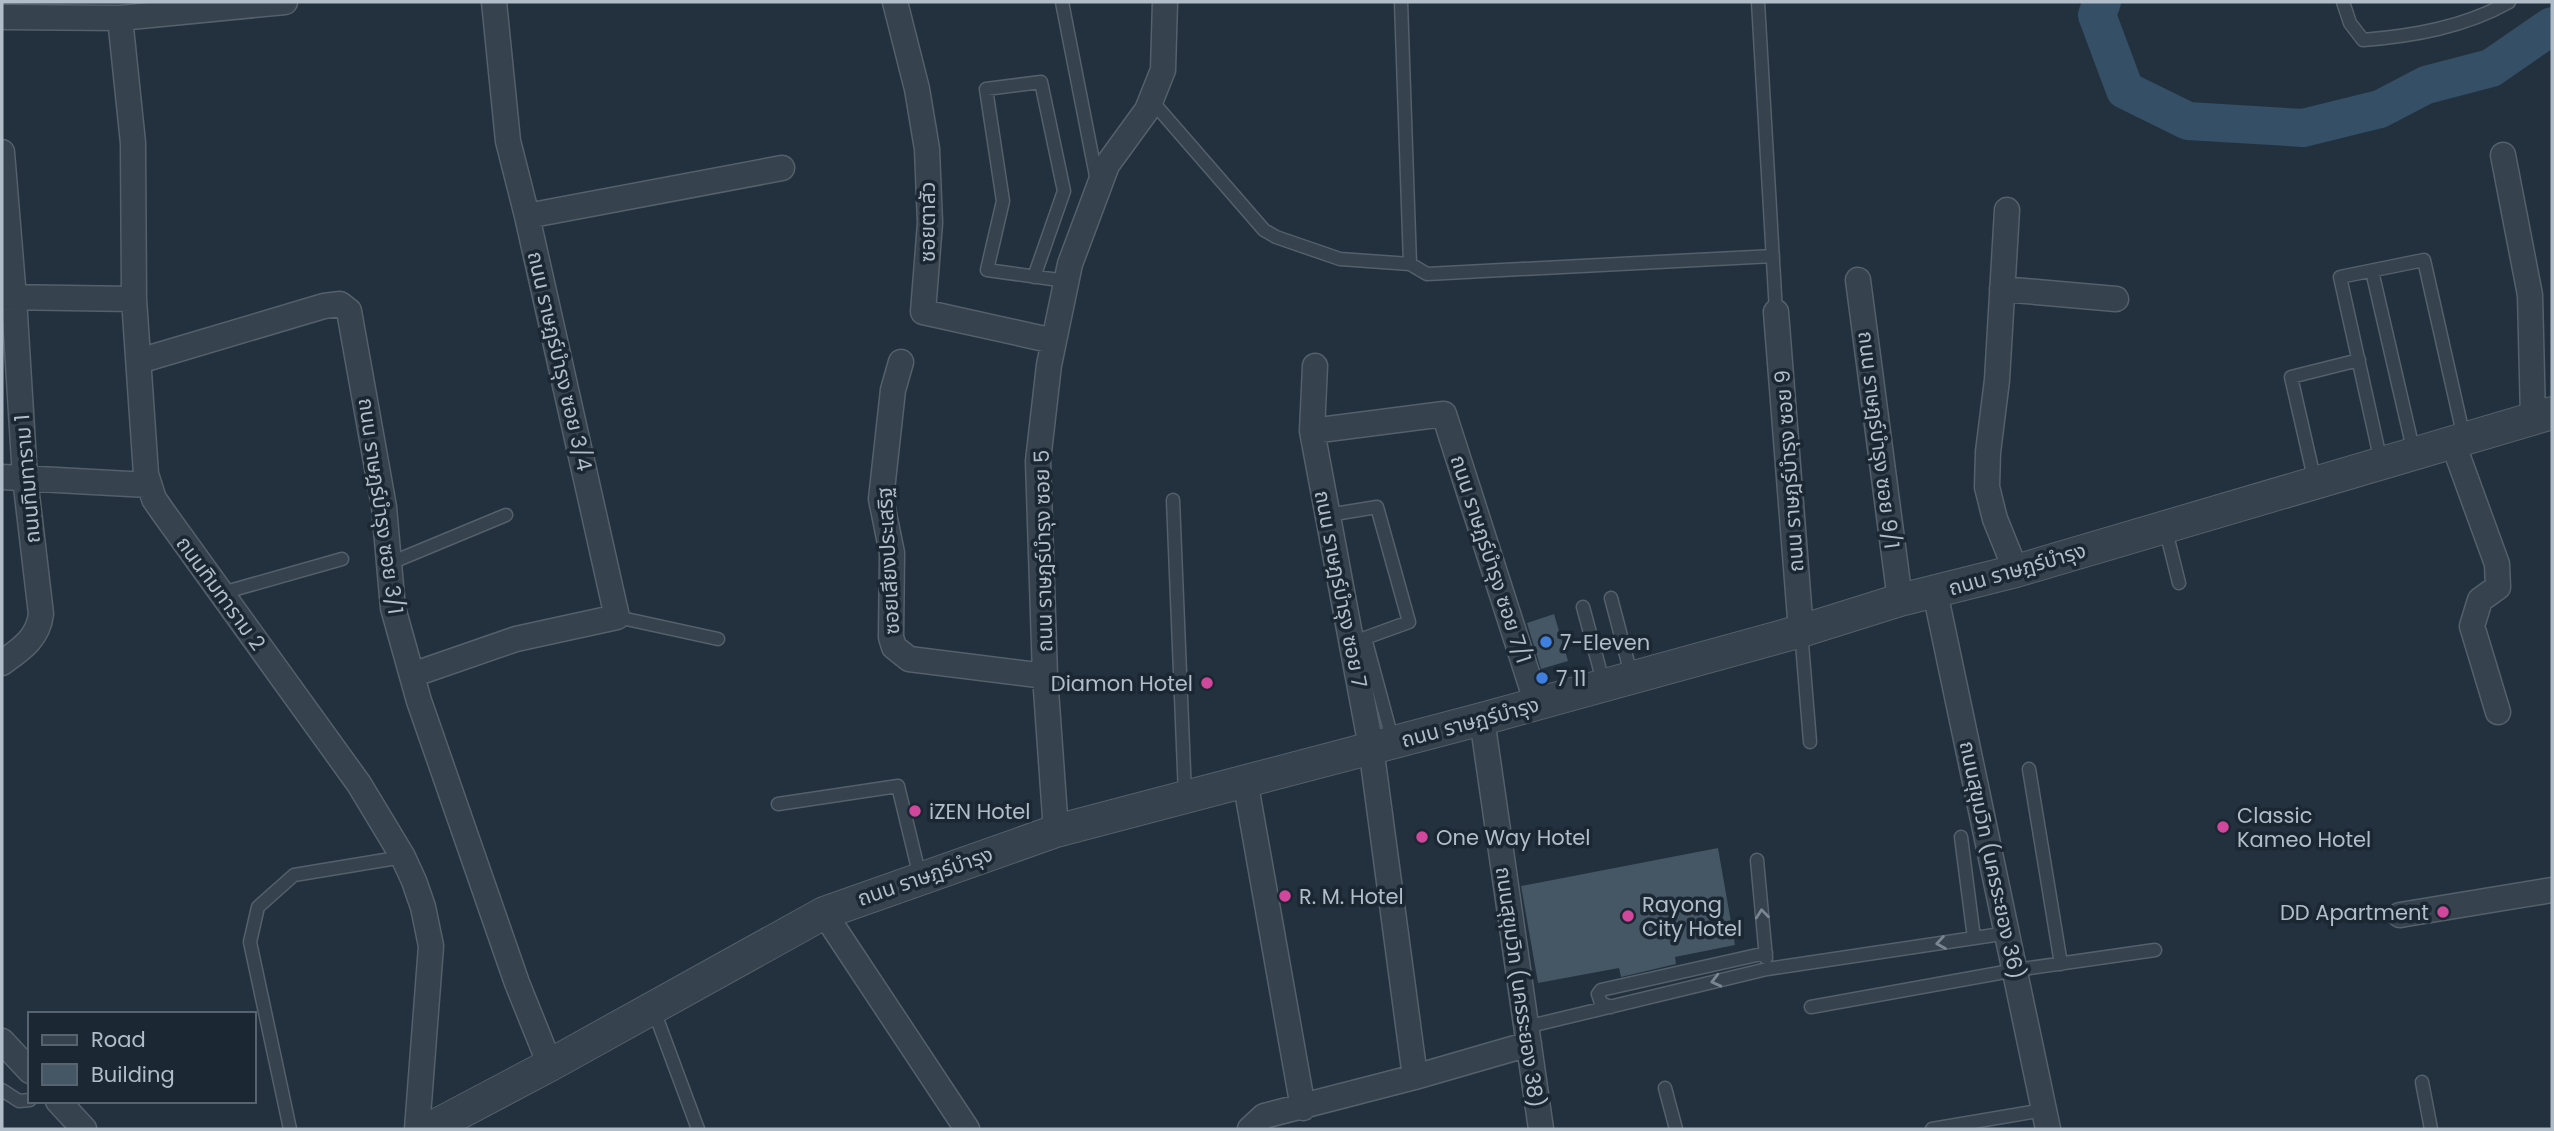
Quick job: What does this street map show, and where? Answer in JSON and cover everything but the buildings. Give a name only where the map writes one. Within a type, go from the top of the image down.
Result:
[{"type":"street","points":[[2,17],[120,18],[247,3],[285,2]]},
{"type":"street","name":"ถนน ราษฎร์บำรุง ซอย 3/4","points":[[494,2],[508,141],[617,617]]},
{"type":"street","name":"ซอยตาสัว","points":[[895,2],[917,89],[926,149],[930,223],[923,312],[1054,341]]},
{"type":"street","name":"ถนน ราษฎร์บำรุง ซอย 5","points":[[1056,831],[1045,676],[1038,461],[1048,365],[1070,264],[1098,188],[1107,165],[1149,105],[1163,69],[1165,2]]},
{"type":"street","name":"ถนนทิมทาราม 2","points":[[120,18],[133,143],[134,299],[148,485],[155,499],[359,784],[403,857],[424,907],[431,946],[417,1129]]},
{"type":"street","name":"ถนนทิมทาราม 1","points":[[2,152],[13,478],[41,614],[40,623],[31,640],[2,663]]},
{"type":"street","points":[[2503,155],[2530,295],[2542,416]]},
{"type":"street","points":[[527,215],[782,168]]},
{"type":"street","points":[[2007,210],[1987,487],[2016,571]]},
{"type":"street","name":"ถนน ราษฎร์บำรุง ซอย 9/1","points":[[1858,280],[1900,600]]},
{"type":"street","points":[[2002,289],[2116,299]]},
{"type":"street","points":[[8,298],[134,299]]},
{"type":"street","name":"ถนน ราษฎร์บำรุง ซอย 3/1","points":[[139,361],[324,306],[345,306],[353,319],[384,507],[393,608],[412,674],[512,971],[550,1065]]},
{"type":"street","name":"ถนน ราษฎร์บำรุง ซอย 9","points":[[1776,312],[1801,631]]},
{"type":"street","name":"ซอยเสียงประเสริฐ","points":[[901,362],[893,390],[881,499],[892,553],[891,637],[894,647],[909,659],[1045,676]]},
{"type":"street","name":"ถนน ราษฎร์บำรุง ซอย 7","points":[[1315,366],[1312,431],[1328,515],[1382,745],[1415,1077]]},
{"type":"street","name":"ถนน ราษฎร์บำรุง ซอย 7/1","points":[[1312,431],[1444,414],[1537,704]]},
{"type":"street","name":"ถนน ราษฎร์บำรุง","points":[[429,1129],[470,1120],[550,1065],[824,913],[1056,831],[1482,719],[1801,631],[1900,600],[2016,571],[2542,416]]},
{"type":"street","points":[[2459,441],[2497,564],[2498,587],[2480,600],[2472,626],[2498,712]]},
{"type":"street","points":[[13,478],[148,485]]},
{"type":"street","name":"ถนนสุขุมวิท (นครระยอง 36)","points":[[1935,592],[2046,1120]]},
{"type":"street","points":[[412,674],[516,639],[617,617]]},
{"type":"street","name":"ถนนสุขุมวิท (นครระยอง 38)","points":[[1482,719],[1541,1129]]},
{"type":"street","points":[[1245,780],[1303,1108]]},
{"type":"street","points":[[2400,915],[2552,890]]},
{"type":"street","points":[[824,913],[967,1129]]},
{"type":"street","points":[[1250,1129],[1264,1116],[1415,1077],[1527,1036]]},
{"type":"street","points":[[2,1041],[28,1069]]},
{"type":"street","points":[[60,1103],[84,1129]]},
{"type":"lane","points":[[1062,2],[1098,188]]},
{"type":"lane","points":[[1401,2],[1410,264]]},
{"type":"lane","points":[[1758,2],[1776,312]]},
{"type":"lane","points":[[2343,2],[2350,23],[2363,40],[2398,38],[2449,27],[2491,12],[2509,2]]},
{"type":"lane","points":[[1034,276],[1065,191],[1041,82],[986,89],[1003,201],[987,270],[1066,281]]},
{"type":"lane","points":[[1149,105],[1264,230],[1276,237],[1340,259],[1410,264],[1427,274],[1773,256]]},
{"type":"lane","points":[[2382,463],[2340,277],[2424,260],[2459,441]]},
{"type":"lane","points":[[2372,271],[2414,454]]},
{"type":"lane","points":[[2315,482],[2291,377],[2359,360]]},
{"type":"lane","points":[[1173,500],[1185,796]]},
{"type":"lane","points":[[1328,515],[1377,507],[1409,622],[1365,638],[1382,745]]},
{"type":"lane","points":[[388,564],[506,515]]},
{"type":"lane","points":[[2165,527],[2179,583]]},
{"type":"lane","points":[[222,593],[342,559]]},
{"type":"lane","points":[[1611,598],[1618,682]]},
{"type":"lane","points":[[1583,607],[1618,682]]},
{"type":"lane","points":[[617,617],[718,639]]},
{"type":"lane","points":[[1801,631],[1810,742]]},
{"type":"lane","points":[[2029,769],[2061,964]]},
{"type":"lane","points":[[778,803],[898,786],[920,877]]},
{"type":"lane","points":[[1961,837],[1974,938]]},
{"type":"lane","points":[[290,1129],[250,942],[258,907],[294,875],[403,857]]},
{"type":"lane","points":[[1756,860],[1767,969]]},
{"type":"lane","points":[[1527,1036],[1611,1007],[1767,969],[2008,933]]},
{"type":"lane","points":[[1811,1007],[2016,970],[2155,950]]},
{"type":"lane","points":[[1611,1007],[1601,1003],[1598,995],[1601,990],[1766,953]]},
{"type":"lane","points":[[653,1008],[698,1129]]},
{"type":"lane","points":[[2422,1082],[2431,1129]]},
{"type":"lane","points":[[1665,1088],[1676,1129]]},
{"type":"lane","points":[[2,1090],[19,1101],[28,1100]]},
{"type":"lane","points":[[1932,1129],[2046,1120]]},
{"type":"waterway","points":[[2102,2],[2097,15],[2125,90],[2188,121],[2303,128],[2380,109],[2426,85],[2491,68],[2552,26]]},
{"type":"place","name":"7-Eleven","points":[[1546,642]]},
{"type":"place","name":"7 11","points":[[1542,678]]},
{"type":"place","name":"Diamon Hotel","points":[[1207,683]]},
{"type":"place","name":"iZEN Hotel","points":[[915,811]]},
{"type":"place","name":"Classic Kameo Hotel","points":[[2223,827]]},
{"type":"place","name":"One Way Hotel","points":[[1422,837]]},
{"type":"place","name":"R. M. Hotel","points":[[1285,896]]},
{"type":"place","name":"DD Apartment","points":[[2443,912]]},
{"type":"place","name":"Rayong City Hotel","points":[[1628,916]]}]
